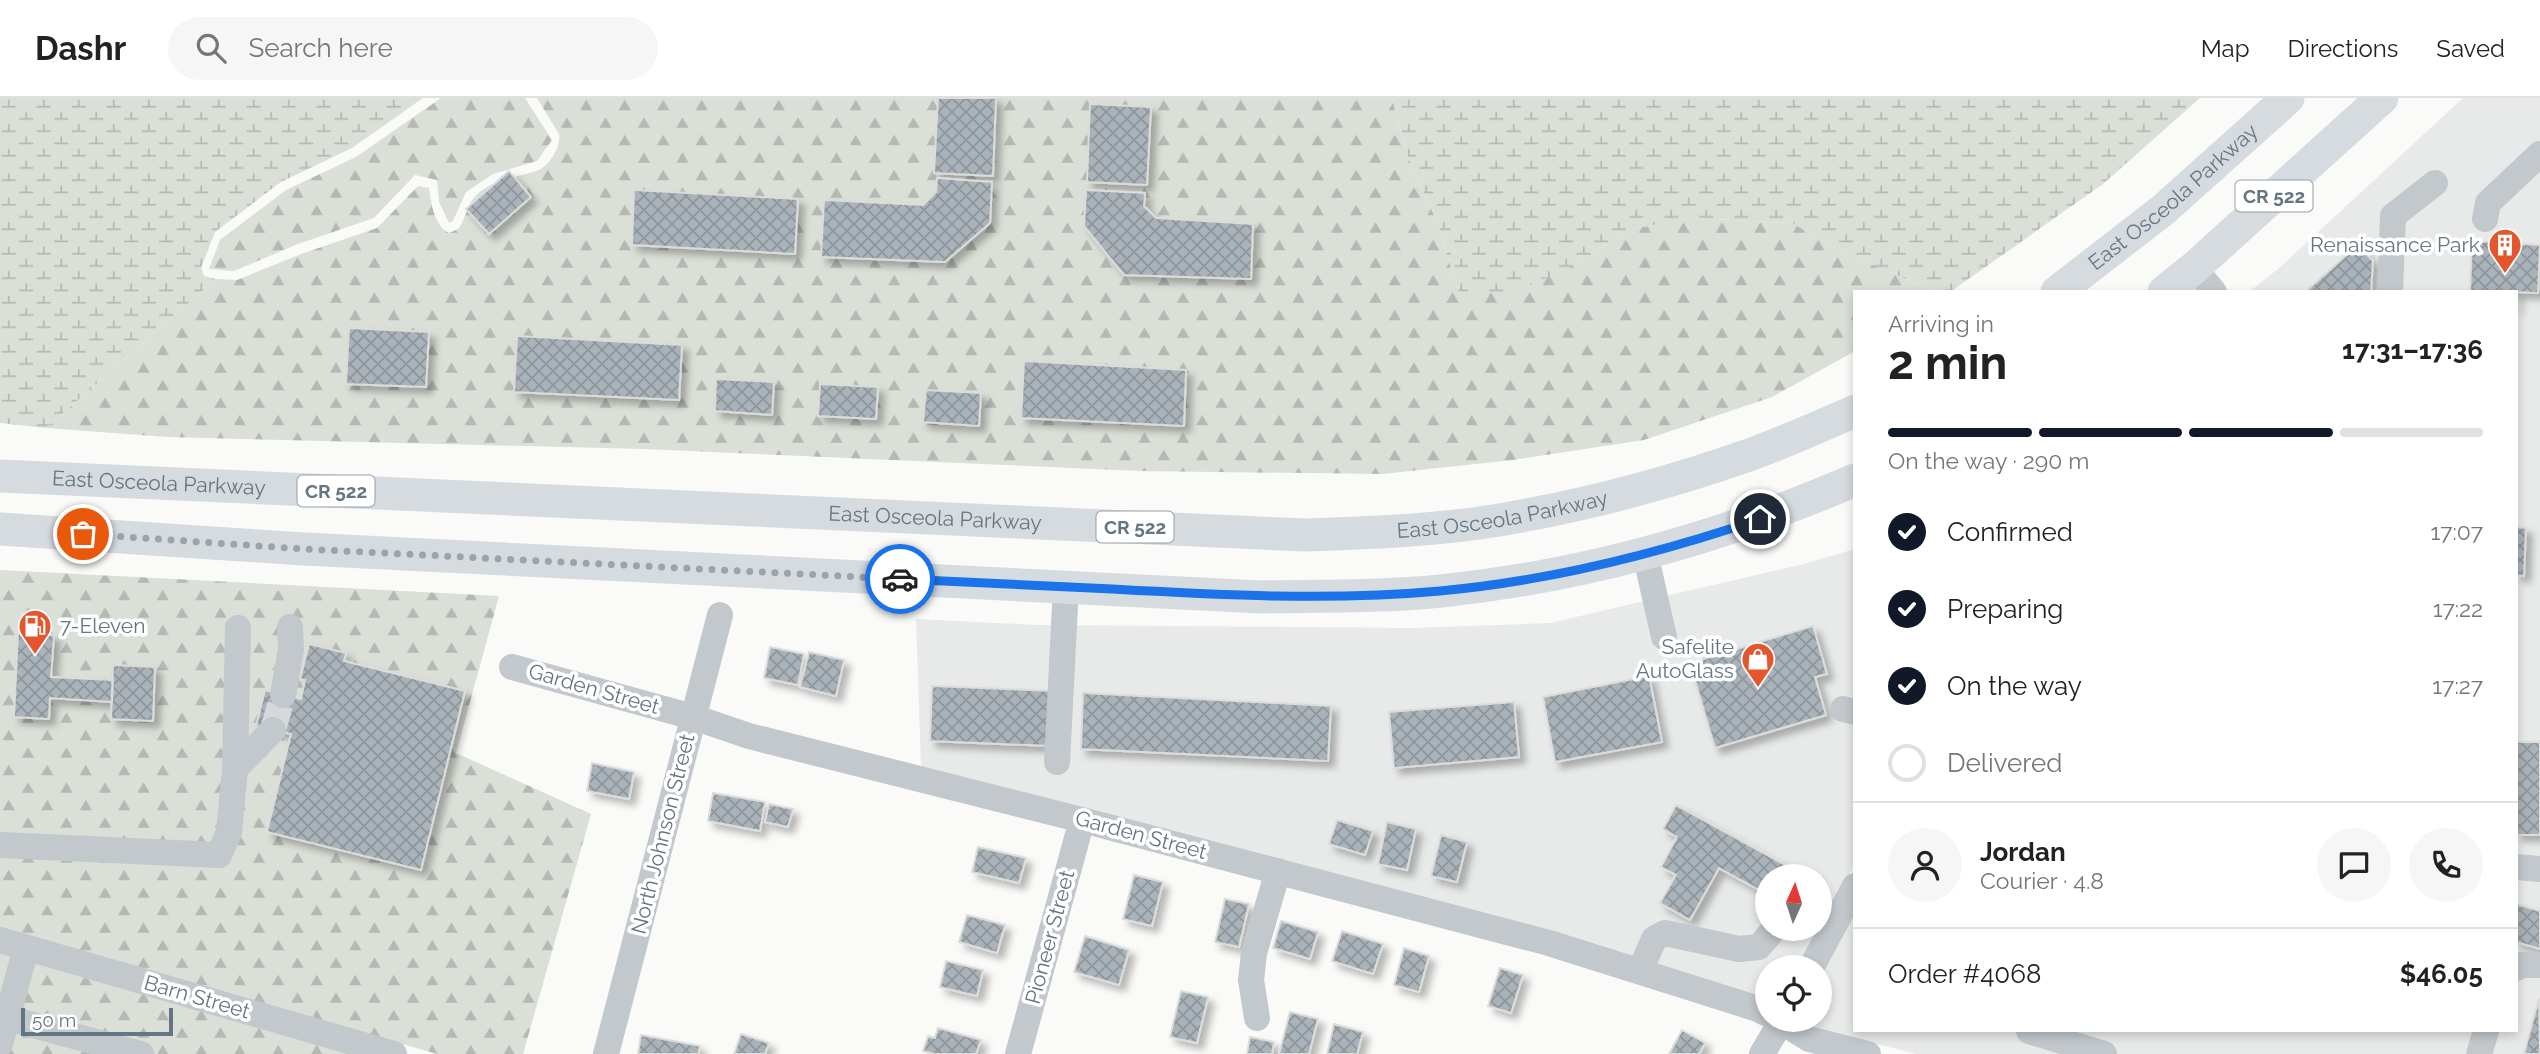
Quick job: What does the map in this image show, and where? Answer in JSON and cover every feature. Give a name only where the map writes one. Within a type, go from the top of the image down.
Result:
[{"type":"main road","name":"East Osceola Parkway","points":[[2060,290],[2163,210],[2287,98]]},
{"type":"main road","name":"CR 522","points":[[2171,290],[2204,280],[2382,98]]},
{"type":"main road","name":"East Osceola Parkway","points":[[0,476],[1305,535],[1394,532],[1479,523],[1563,508],[1752,454],[1853,412]]},
{"type":"main road","points":[[9,533],[1261,597],[1360,596],[1441,591],[1572,571],[1712,535],[1853,481]]},
{"type":"street","points":[[2485,219],[2488,203],[2540,154]]},
{"type":"street","points":[[2390,290],[2393,216],[2435,183]]},
{"type":"street","points":[[1645,553],[1664,637]]},
{"type":"street","points":[[1057,762],[1066,586]]},
{"type":"street","name":"North Johnson Street","points":[[606,1054],[720,615]]},
{"type":"street","points":[[283,695],[291,649],[290,627]]},
{"type":"street","points":[[0,845],[219,855],[229,832],[235,769],[238,628]]},
{"type":"street","name":"Garden Street","points":[[512,667],[693,717],[748,736],[1082,820],[1549,943],[1755,1008]]},
{"type":"street","points":[[235,769],[273,730]]},
{"type":"street","name":"Pioneer Street","points":[[1018,1054],[1082,820]]},
{"type":"street","points":[[2518,867],[2540,869]]},
{"type":"street","points":[[1257,1018],[1251,980],[1254,953],[1278,871]]},
{"type":"street","points":[[1832,906],[1853,888]]},
{"type":"street","points":[[1640,971],[1654,939],[1665,933],[1740,949],[1759,947],[1763,942]]},
{"type":"street","name":"Barn Street","points":[[0,940],[394,1054]]},
{"type":"street","points":[[0,1044],[26,948]]},
{"type":"street","points":[[2518,967],[2540,965]]},
{"type":"street","points":[[7,1018],[141,1054]]},
{"type":"street","points":[[1762,1054],[1772,1032]]},
{"type":"street","name":"Garden Street","points":[[1798,1032],[1809,1039],[1868,1054]]},
{"type":"street","points":[[2019,1054],[2029,1032]]},
{"type":"street","points":[[2032,1032],[2104,1054]]},
{"type":"street","points":[[2479,1054],[2486,1032]]},
{"type":"shaded area","points":[[2463,98],[2540,98],[2540,1054],[1917,1054],[1828,1032],[1832,1032],[1832,955],[1830,955],[1853,912],[1853,1032],[2518,1032],[2518,290],[2252,290],[2278,269]]},
{"type":"shaded area","points":[[1853,550],[1853,867],[1832,906],[1832,864],[1755,864],[1755,942],[1812,942],[1805,955],[1755,955],[1755,998],[921,767],[916,619],[1039,625],[1413,628],[1550,623],[1804,564]]},
{"type":"green space","points":[[0,98],[423,98],[352,148],[281,182],[215,232],[201,268],[204,276],[216,279],[46,428],[0,423]]},
{"type":"green space","points":[[441,98],[525,98],[552,140],[537,161],[493,174],[466,192],[453,221],[449,223],[439,202],[437,180],[415,175],[374,218],[298,244],[234,271],[209,269],[220,240],[286,190],[356,157]]},
{"type":"green space","points":[[537,98],[1392,98],[1408,157],[1438,224],[1458,291],[1577,264],[1631,229],[1693,218],[1792,223],[1847,254],[1932,290],[1853,290],[1853,352],[1772,397],[1644,440],[1513,460],[1382,474],[1140,471],[644,449],[167,437],[46,428],[216,279],[237,280],[377,228],[418,186],[429,188],[434,213],[440,225],[449,233],[458,229],[479,192],[503,180],[539,170],[547,164],[559,144],[559,134]]},
{"type":"green space","points":[[1392,98],[2200,98],[2103,184],[1953,290],[1932,290],[1847,254],[1792,223],[1693,218],[1631,229],[1577,264],[1510,294],[1458,291],[1438,224],[1408,157]]},
{"type":"green space","points":[[0,570],[499,596],[456,753],[591,814],[523,1054],[437,1054],[0,928]]},
{"type":"green space","points":[[0,953],[352,1054],[0,1054]]},
{"type":"building","points":[[938,98],[996,98],[993,176],[934,173]]},
{"type":"building","points":[[1090,104],[1151,107],[1147,185],[1087,182]]},
{"type":"building","points":[[509,171],[531,197],[489,234],[466,209]]},
{"type":"building","points":[[937,178],[992,182],[990,223],[945,262],[821,257],[824,200],[923,205],[936,192]]},
{"type":"building","points":[[634,190],[798,199],[795,254],[632,245]]},
{"type":"building","points":[[1086,190],[1145,193],[1144,206],[1156,218],[1253,224],[1251,279],[1124,275],[1084,226]]},
{"type":"building","name":"Renaissance Park","points":[[2472,241],[2540,245],[2538,293],[2518,290],[2470,290]]},
{"type":"building","name":"Renaissance Park","points":[[2358,245],[2373,261],[2371,290],[2307,290]]},
{"type":"building","points":[[349,328],[429,332],[426,387],[346,384]]},
{"type":"building","points":[[517,336],[682,345],[679,400],[514,392]]},
{"type":"building","points":[[1024,361],[1186,370],[1184,426],[1021,418]]},
{"type":"building","points":[[716,379],[774,382],[772,415],[715,411]]},
{"type":"building","points":[[820,384],[878,387],[876,419],[818,416]]},
{"type":"building","points":[[926,390],[981,393],[979,426],[923,422]]},
{"type":"building","points":[[2518,527],[2526,528],[2524,576],[2518,575]]},
{"type":"building","points":[[1813,626],[1827,674],[1815,677],[1826,715],[1715,748],[1690,663]]},
{"type":"building","name":"7-Eleven","points":[[18,633],[54,635],[51,677],[113,680],[112,702],[50,698],[49,719],[14,717]]},
{"type":"building","points":[[309,644],[346,653],[344,661],[465,691],[421,870],[267,832],[291,734],[256,726],[265,690],[301,699],[305,680],[300,679]]},
{"type":"building","points":[[770,647],[804,654],[798,685],[764,678]]},
{"type":"building","points":[[809,652],[844,660],[836,696],[800,687]]},
{"type":"building","points":[[113,665],[155,667],[153,721],[111,719]]},
{"type":"building","points":[[1649,676],[1662,742],[1555,762],[1543,697]]},
{"type":"building","points":[[932,686],[1054,691],[1051,746],[930,741]]},
{"type":"building","points":[[1083,693],[1331,706],[1328,761],[1081,749]]},
{"type":"building","points":[[1514,702],[1519,757],[1394,768],[1389,712]]},
{"type":"building","points":[[2518,742],[2540,742],[2540,835],[2518,835]]},
{"type":"building","points":[[592,763],[634,772],[629,799],[587,791]]},
{"type":"building","points":[[713,793],[765,802],[760,831],[708,821]]},
{"type":"building","points":[[769,804],[793,809],[788,827],[765,822]]},
{"type":"building","points":[[1676,805],[1784,864],[1755,864],[1755,888],[1719,868],[1690,920],[1660,903],[1676,875],[1661,867],[1677,837],[1663,829]]},
{"type":"building","points":[[1337,820],[1373,831],[1365,855],[1329,844]]},
{"type":"building","points":[[1387,822],[1416,829],[1407,870],[1378,864]]},
{"type":"building","points":[[1441,835],[1467,842],[1457,882],[1431,876]]},
{"type":"building","points":[[978,847],[1026,858],[1019,883],[972,872]]},
{"type":"building","points":[[1134,875],[1163,882],[1152,926],[1123,919]]},
{"type":"building","points":[[1225,899],[1249,904],[1239,947],[1215,942]]},
{"type":"building","points":[[2518,905],[2540,911],[2540,949],[2518,943]]},
{"type":"building","points":[[967,915],[1005,925],[997,953],[959,942]]},
{"type":"building","points":[[1281,921],[1318,932],[1310,959],[1273,948]]},
{"type":"building","points":[[1342,931],[1383,944],[1373,974],[1332,961]]},
{"type":"building","points":[[1085,936],[1129,950],[1119,985],[1074,972]]},
{"type":"building","points":[[1404,948],[1429,956],[1419,992],[1394,985]]},
{"type":"building","points":[[946,961],[983,970],[977,996],[940,987]]},
{"type":"building","points":[[1500,968],[1523,975],[1511,1013],[1488,1006]]},
{"type":"building","points":[[1181,991],[1208,997],[1197,1043],[1170,1037]]},
{"type":"building","points":[[2539,998],[2540,1054],[2524,1054]]},
{"type":"building","points":[[1290,1012],[1318,1019],[1309,1054],[1279,1054]]},
{"type":"building","points":[[1334,1024],[1363,1032],[1357,1054],[1327,1054]]},
{"type":"building","points":[[938,1028],[981,1040],[976,1054],[934,1054],[923,1051],[928,1036],[935,1038]]},
{"type":"building","points":[[1682,1030],[1705,1043],[1699,1054],[1669,1054]]},
{"type":"building","points":[[741,1034],[769,1043],[765,1054],[734,1054]]},
{"type":"building","points":[[641,1035],[700,1046],[698,1054],[638,1054]]},
{"type":"building","points":[[1250,1037],[1274,1042],[1272,1054],[1247,1054]]},
{"type":"tunnel","points":[[273,730],[283,695]]},
{"type":"way so far","points":[[83,534],[304,549],[900,579]]},
{"type":"place","name":"Renaissance Park","points":[[2505,275]]},
{"type":"place","name":"7-Eleven","points":[[35,656]]},
{"type":"place","name":"Safelite AutoGlass","points":[[1758,689]]},
{"type":"route","points":[[900,579],[1261,597],[1360,596],[1441,591],[1572,571],[1712,535],[1760,519]]}]
